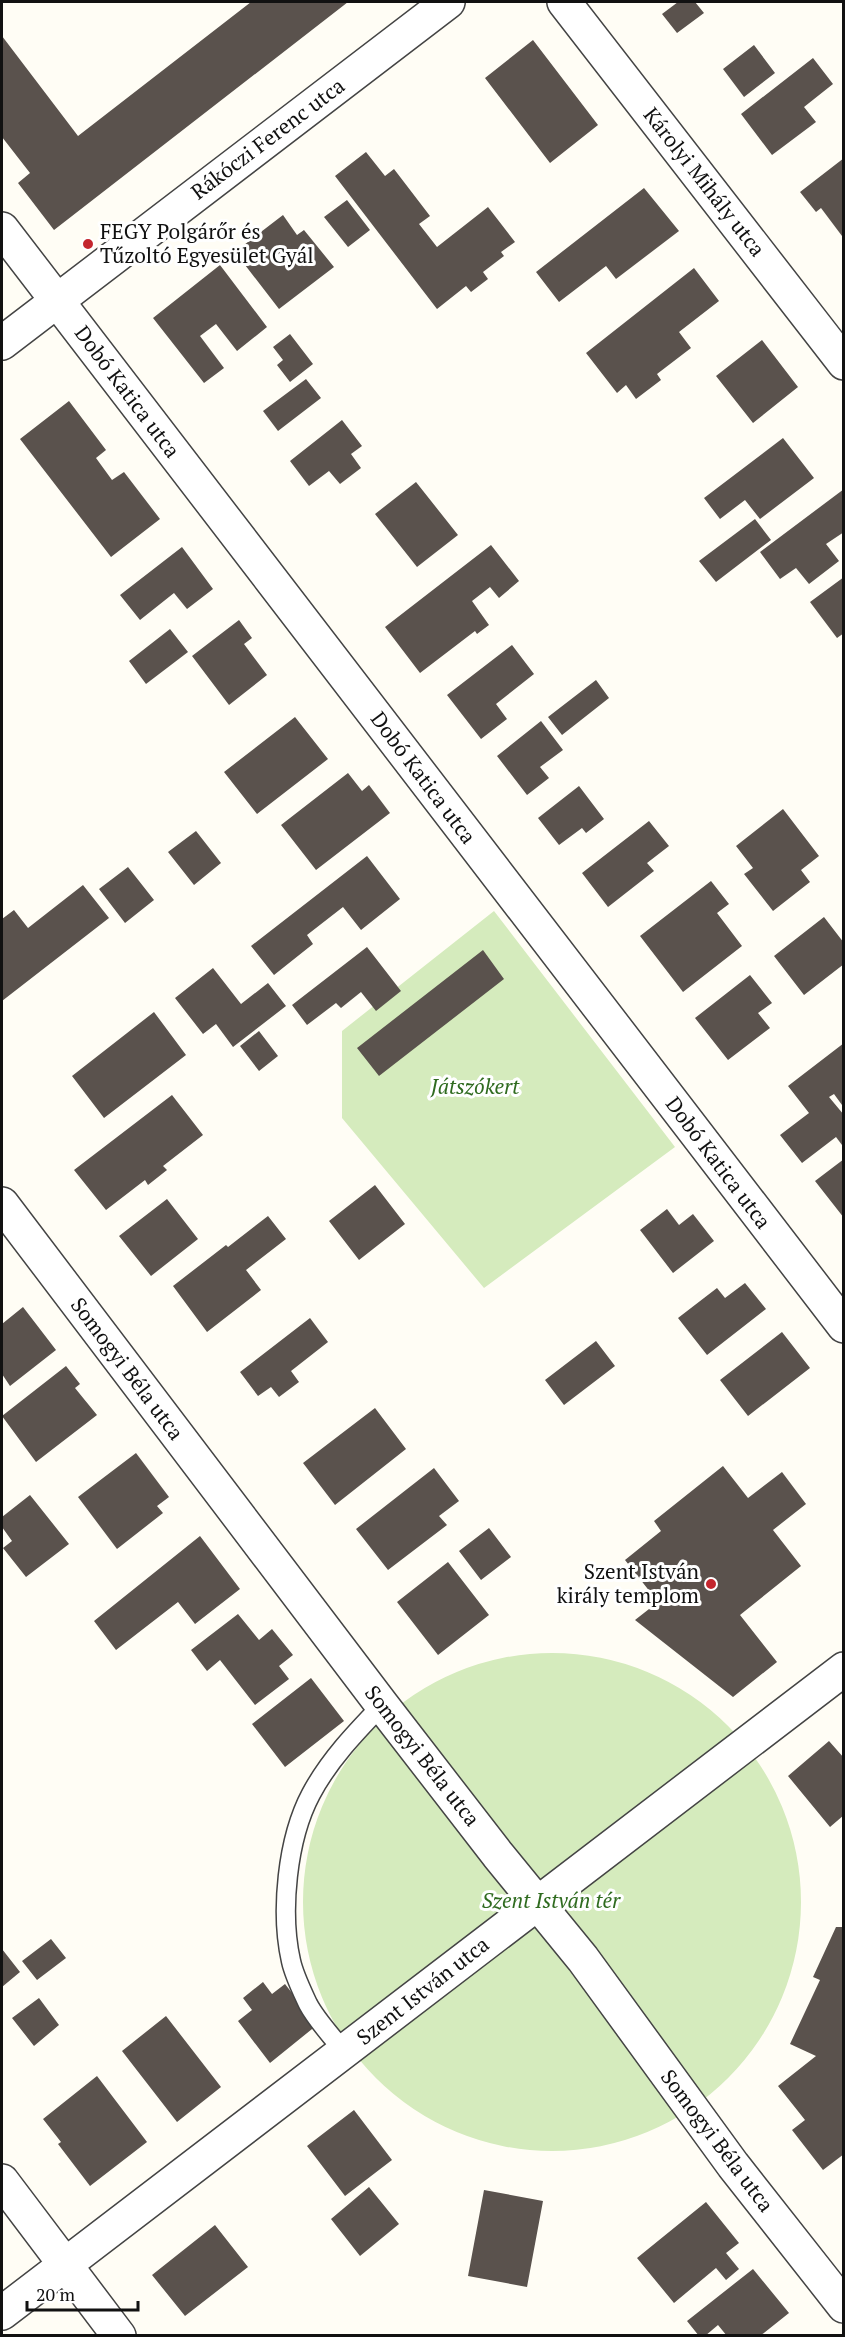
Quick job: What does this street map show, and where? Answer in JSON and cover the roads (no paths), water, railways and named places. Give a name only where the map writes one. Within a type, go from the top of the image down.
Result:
[{"type":"street","name":"Rákóczi Ferenc utca","points":[[2,343],[448,2]]},
{"type":"street","name":"Károlyi Mihály utca","points":[[564,2],[843,363]]},
{"type":"street","name":"Dobó Katica utca","points":[[2,229],[843,1326]]},
{"type":"street","name":"Somogyi Béla utca","points":[[2,1204],[382,1705],[583,1959],[734,2165],[843,2306]]},
{"type":"street","name":"Szent István utca","points":[[2,2313],[843,1669]]},
{"type":"street","points":[[2,2181],[119,2336]]},
{"type":"lane","points":[[344,2052],[309,2005],[291,1962],[287,1923],[289,1872],[297,1828],[310,1795],[351,1737],[382,1705]]},
{"type":"place","name":"FEGY Polgárőr és Tűzoltó Egyesület Gyál","points":[[88,244]]},
{"type":"place","name":"Szent István király templom","points":[[711,1584]]},
{"type":"park label","name":"Játszókert","points":[[475,1087]]},
{"type":"park label","name":"Szent István tér","points":[[551,1901]]}]
